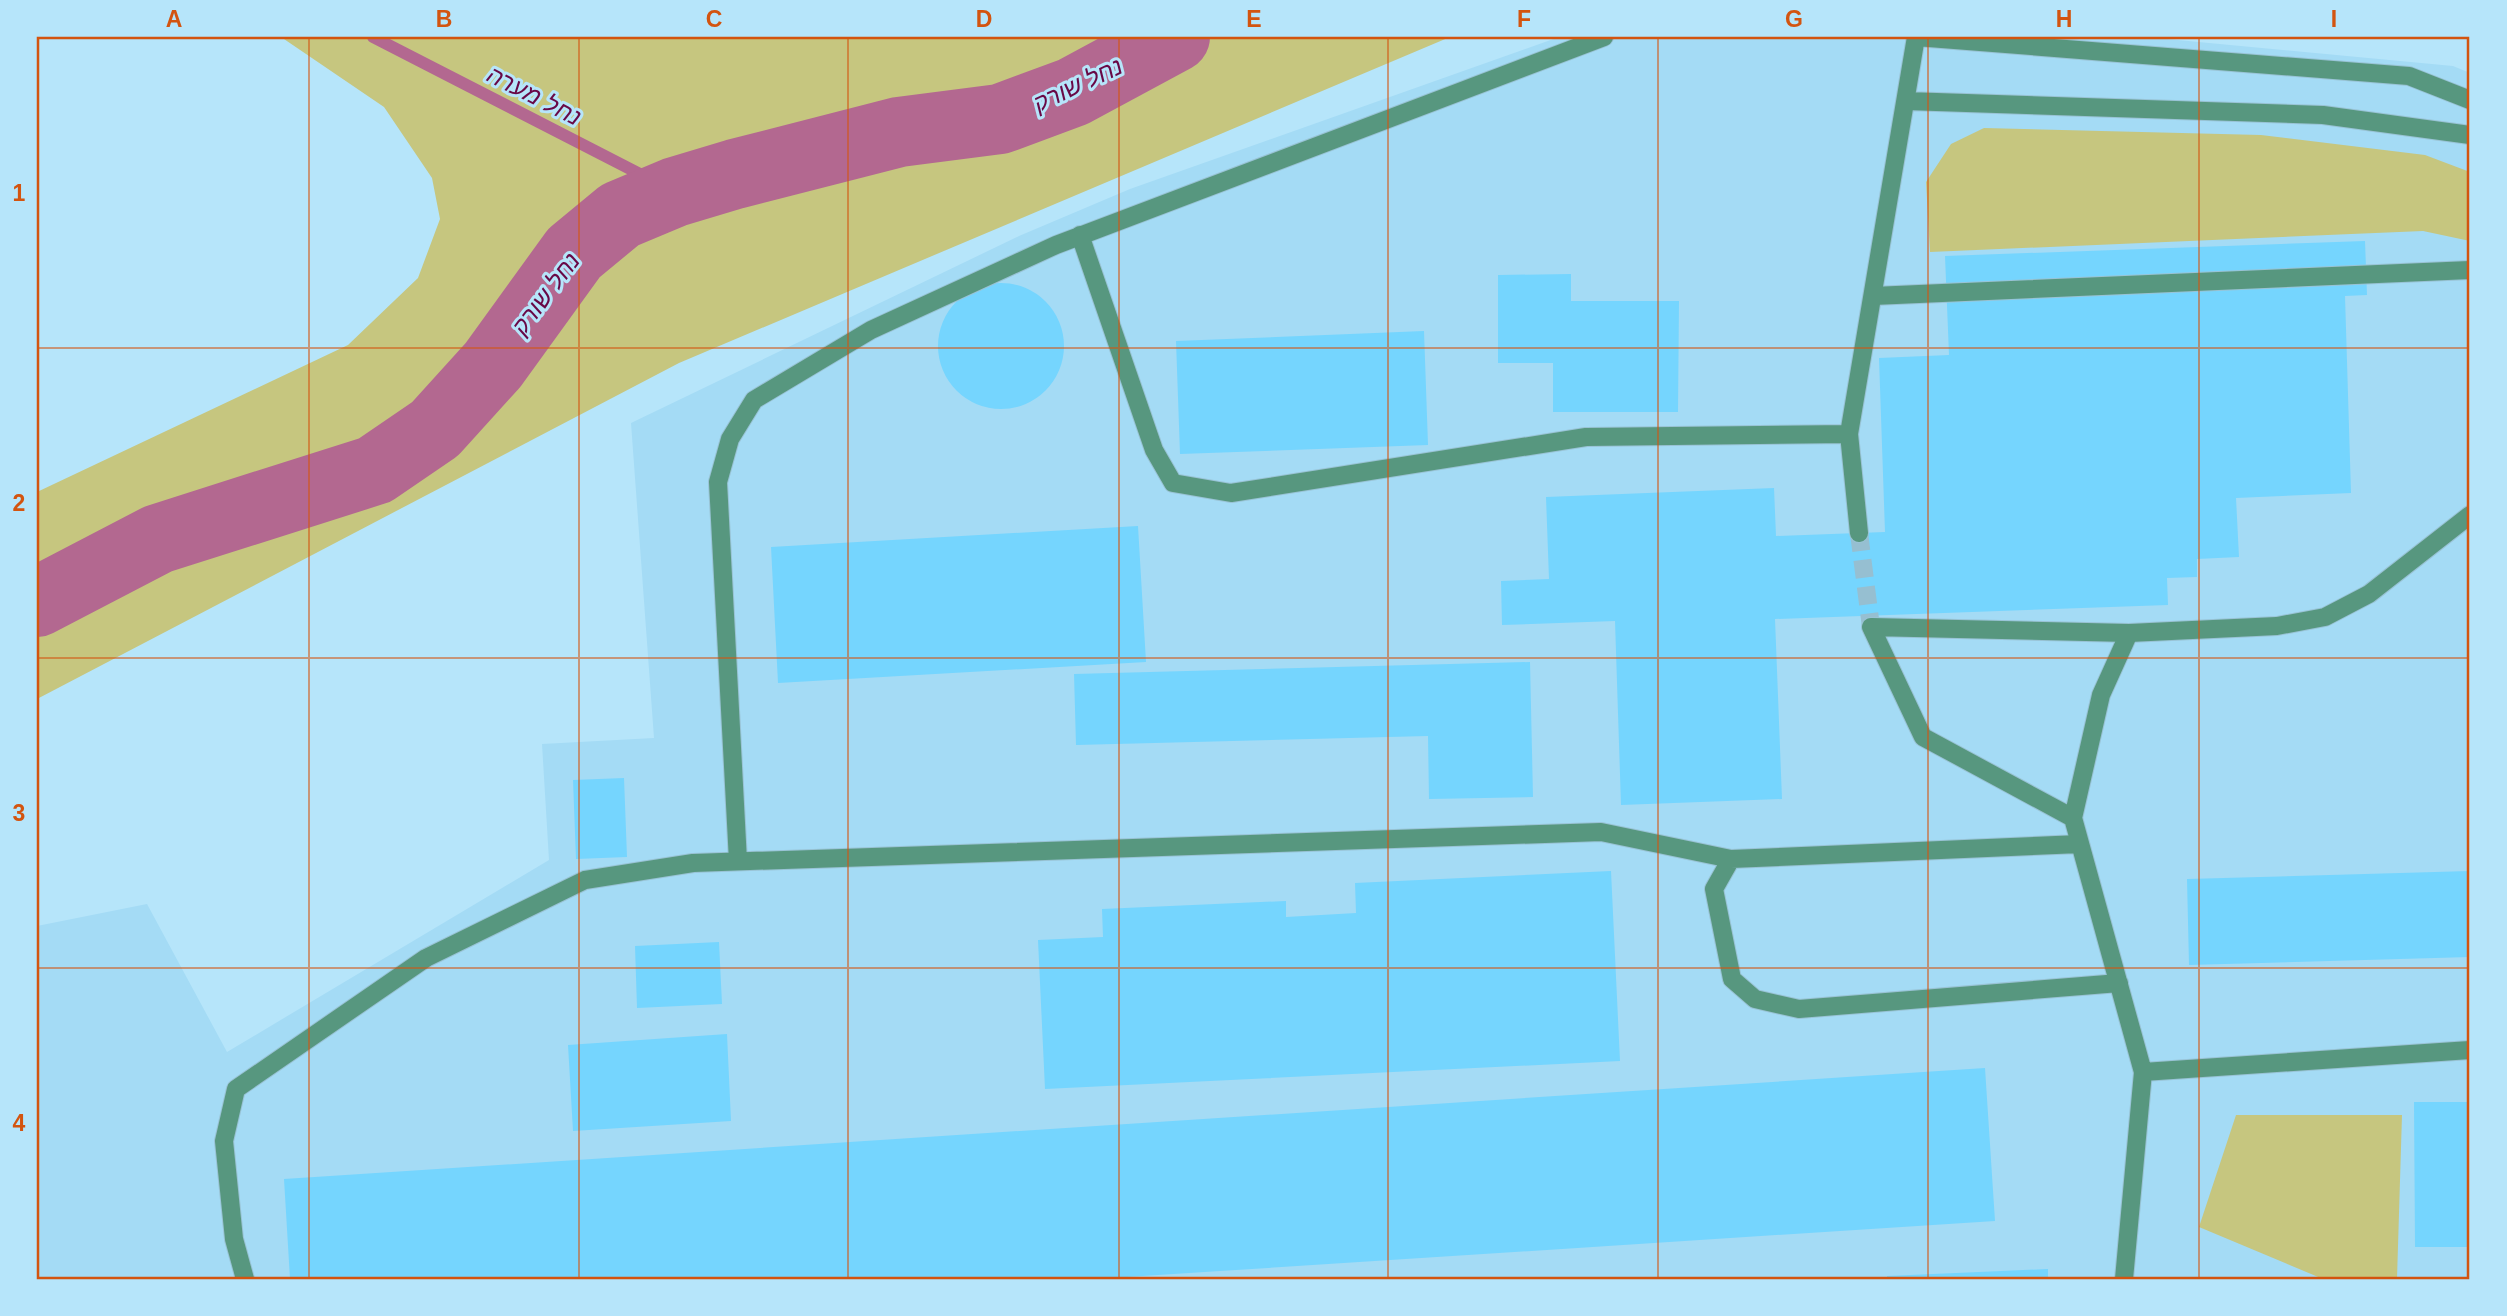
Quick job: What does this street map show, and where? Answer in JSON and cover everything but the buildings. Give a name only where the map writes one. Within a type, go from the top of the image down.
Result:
[{"type":"lane","points":[[738,861],[718,482],[730,439],[754,400],[871,330],[1080,236],[1604,37]]},
{"type":"lane","points":[[1858,533],[1849,434],[1916,37],[2409,76],[2470,100]]},
{"type":"lane","points":[[1906,101],[2323,115],[2470,135]]},
{"type":"lane","points":[[1080,236],[1154,450],[1173,483],[1231,493],[1586,437],[1849,434]]},
{"type":"lane","points":[[1873,296],[2470,270]]},
{"type":"lane","points":[[2073,818],[1923,737],[1871,627],[2129,633],[2277,626],[2325,617],[2369,594],[2470,515]]},
{"type":"lane","points":[[2124,1279],[2143,1072],[2073,818],[2101,695],[2129,633]]},
{"type":"lane","points":[[245,1279],[234,1239],[224,1141],[236,1089],[426,958],[585,880],[692,863],[1601,832],[1731,859],[2080,844]]},
{"type":"lane","points":[[1731,859],[1714,889],[1732,979],[1755,999],[1799,1009],[2119,983]]},
{"type":"lane","points":[[2143,1072],[2470,1050]]},
{"type":"shaded area","points":[[281,37],[1450,37],[679,363],[37,699],[37,492],[348,345],[418,278],[440,219],[432,178],[384,107]]},
{"type":"shaded area","points":[[1559,37],[2146,37],[2453,66],[2470,73],[2470,1279],[37,1279],[37,926],[147,904],[227,1052],[549,860],[542,744],[654,738],[631,423],[1019,236],[1130,189]]},
{"type":"shaded area","points":[[1984,128],[2261,135],[2425,155],[2470,172],[2470,241],[2423,231],[1930,252],[1926,182],[1951,144]]},
{"type":"shaded area","points":[[2236,1115],[2402,1115],[2397,1279],[2323,1279],[2199,1227]]},
{"type":"waterway","name":"נחל מערה","points":[[373,37],[675,192]]},
{"type":"waterway","name":"נחל שורק","points":[[37,602],[158,539],[375,470],[435,429],[493,365],[574,253],[620,215],[675,192],[735,174],[899,132],[1000,119],[1073,92],[1175,37]]},
{"type":"tunnel","points":[[1859,533],[1871,627]]}]
